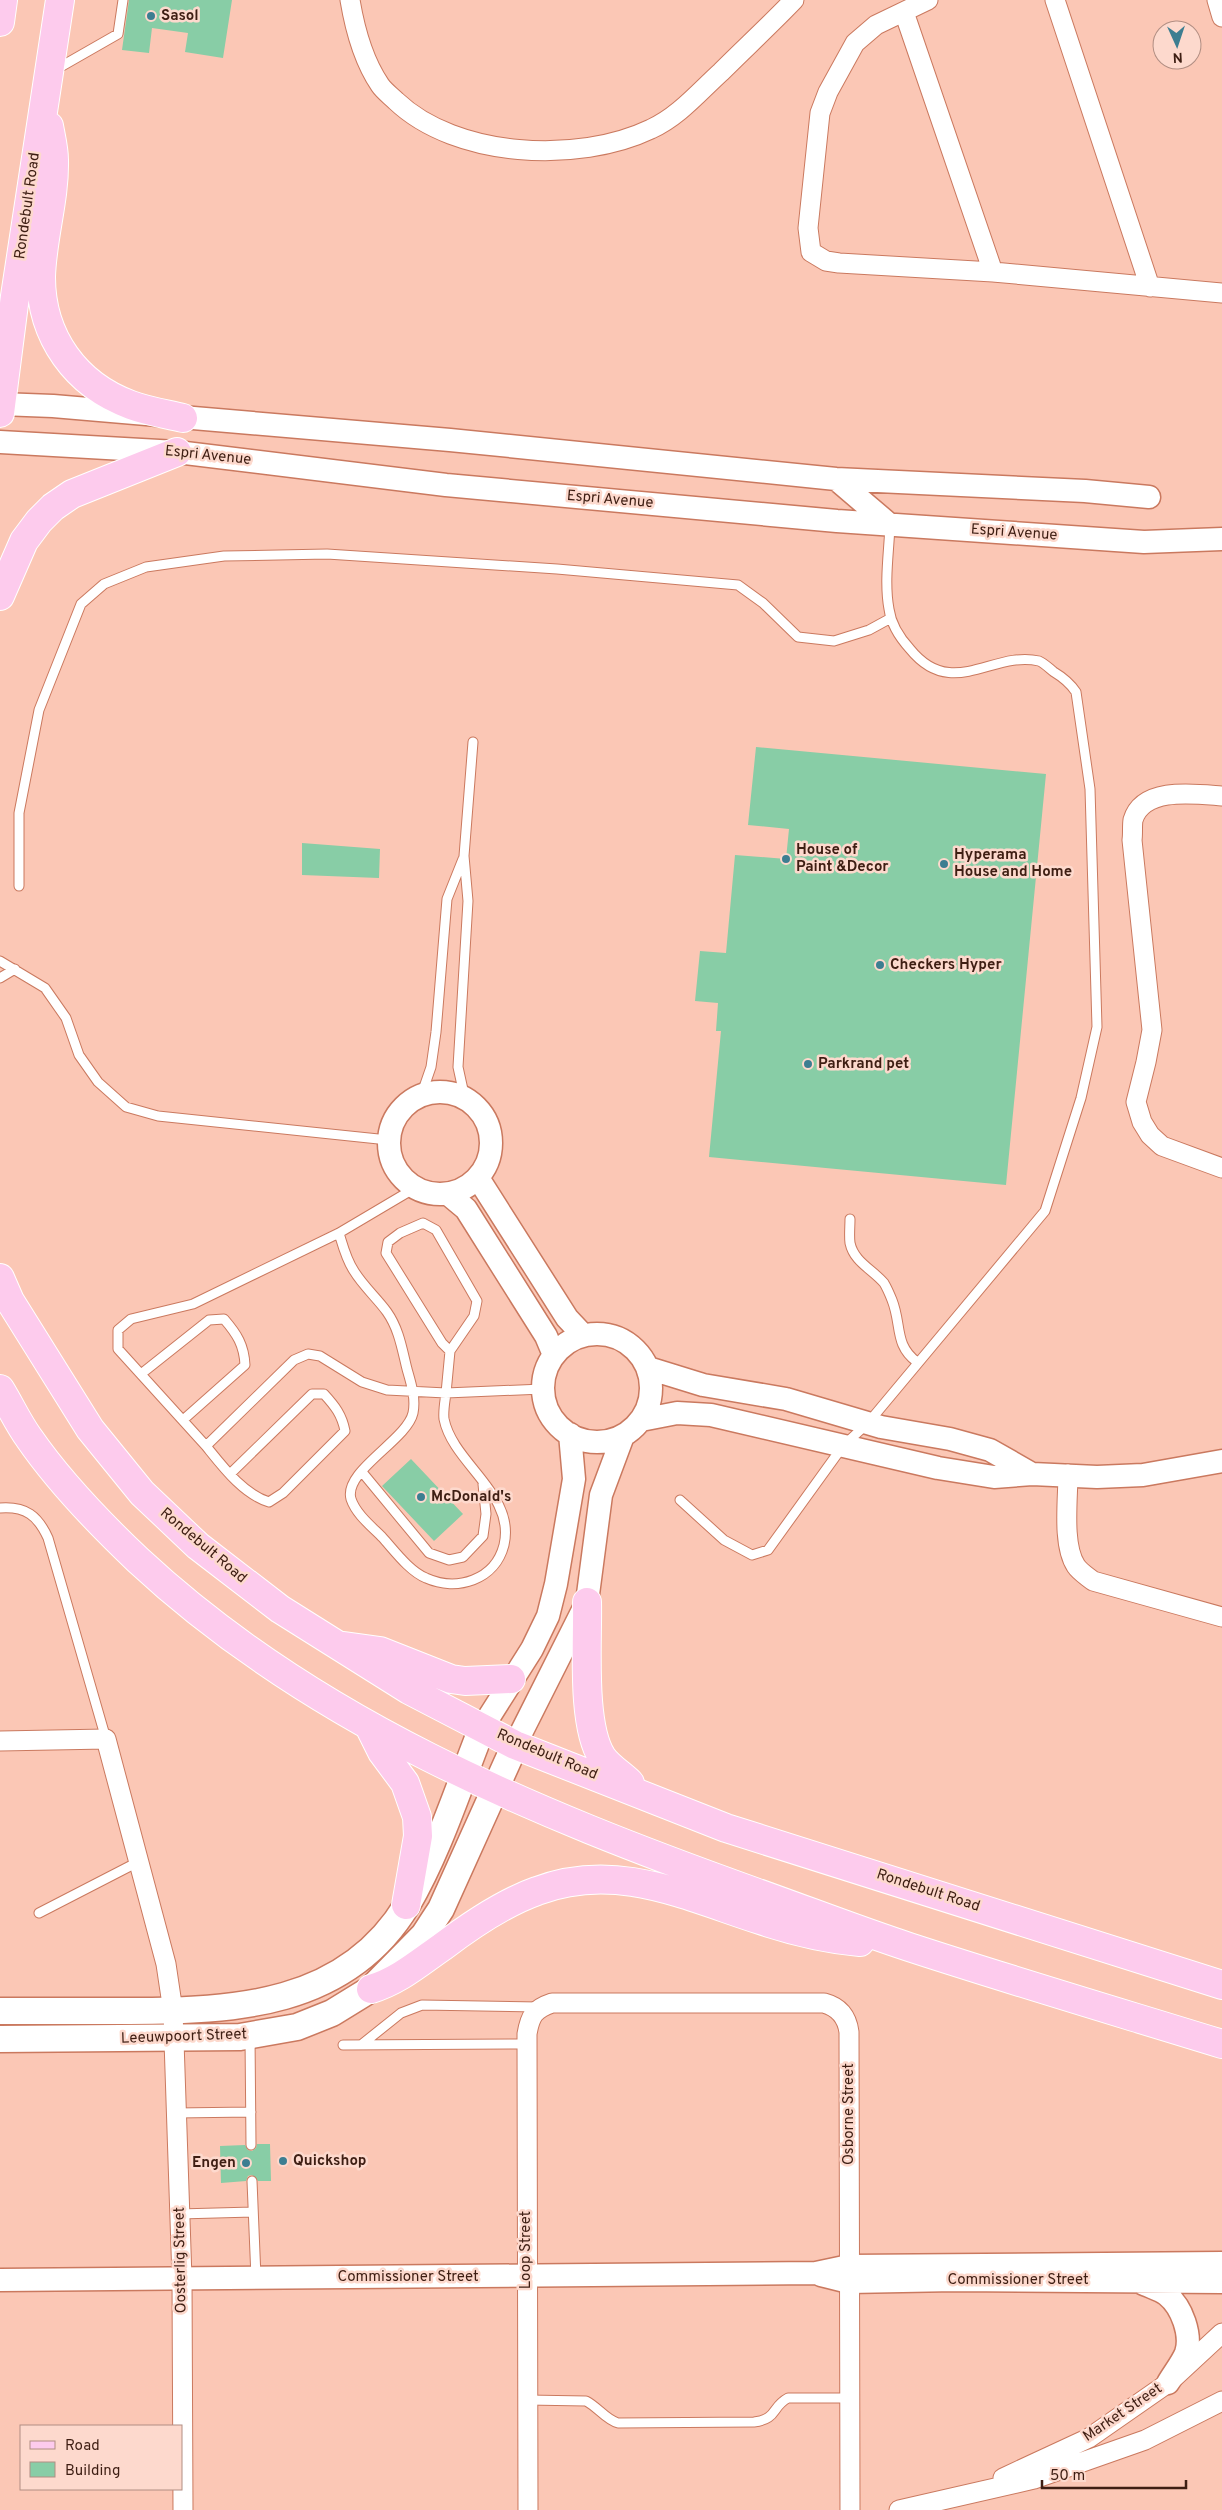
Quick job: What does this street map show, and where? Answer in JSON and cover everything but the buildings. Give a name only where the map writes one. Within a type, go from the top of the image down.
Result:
[{"type":"main road","points":[[0,22],[3,0]]},
{"type":"main road","name":"Rondebult Road","points":[[0,407],[46,84],[60,0]]},
{"type":"main road","points":[[46,84],[54,160],[41,277],[44,307],[52,335],[63,354],[82,375],[104,392],[132,406],[183,418]]},
{"type":"main road","points":[[0,596],[24,541],[39,521],[53,507],[72,494],[177,452]]},
{"type":"main road","name":"Rondebult Road","points":[[0,1278],[10,1301],[90,1429],[142,1493],[198,1546],[280,1609],[409,1690],[515,1745],[726,1828],[1222,1985]]},
{"type":"main road","points":[[0,1389],[28,1438],[66,1484],[102,1526],[166,1586],[235,1641],[304,1688],[369,1726],[496,1791],[678,1864],[906,1946],[1222,2044]]},
{"type":"main road","points":[[587,1602],[588,1710],[595,1744],[603,1759],[643,1794]]},
{"type":"main road","points":[[335,1645],[380,1651],[451,1679],[465,1681],[511,1679]]},
{"type":"main road","points":[[369,1726],[382,1752],[405,1783],[417,1817],[418,1836],[406,1905]]},
{"type":"main road","name":"Leeuwpoort Street","points":[[0,2011],[173,2011],[234,2008],[274,2000],[311,1988],[354,1964],[382,1938],[406,1905],[427,1865],[482,1728]]},
{"type":"main road","name":"Leeuwpoort Street","points":[[0,2040],[250,2036],[297,2027],[332,2013],[371,1989],[407,1955],[424,1935],[441,1909],[496,1791],[515,1745]]},
{"type":"main road","points":[[371,1989],[397,1978],[478,1922],[521,1897],[537,1890],[576,1880],[616,1879],[652,1884],[800,1932],[847,1941],[906,1946]]},
{"type":"main road","points":[[1102,2007],[1222,2059]]},
{"type":"street","points":[[350,0],[357,34],[368,63],[381,86],[410,114],[444,132],[485,143],[532,150],[564,151],[598,147],[653,129],[685,106],[794,0]]},
{"type":"street","points":[[928,0],[876,25],[855,42],[828,92],[820,113],[808,228],[811,252],[826,261],[839,264],[993,272],[1222,293]]},
{"type":"street","points":[[1054,0],[1150,287]]},
{"type":"street","points":[[1216,0],[1222,16]]},
{"type":"street","points":[[904,12],[993,272]]},
{"type":"street","points":[[0,407],[53,406],[450,440],[836,479],[1085,491],[1149,497]]},
{"type":"street","name":"Espri Avenue","points":[[0,442],[177,452],[446,485],[890,525],[1144,542],[1222,539]]},
{"type":"street","points":[[836,479],[890,525]]},
{"type":"street","points":[[1222,796],[1185,794],[1150,800],[1139,810],[1134,820],[1132,840],[1152,1030],[1136,1102],[1142,1122],[1150,1134],[1162,1146],[1222,1168]]},
{"type":"street","points":[[443,1092],[465,1099],[482,1114],[491,1135],[489,1158],[478,1178],[459,1191],[448,1194],[425,1192],[414,1188],[405,1181],[392,1162],[388,1140],[395,1118],[410,1101],[421,1096],[443,1092]]},
{"type":"street","points":[[478,1178],[567,1318],[584,1335]]},
{"type":"street","points":[[448,1194],[466,1209],[546,1336],[554,1355]]},
{"type":"street","points":[[596,1334],[620,1338],[639,1352],[648,1368],[652,1386],[651,1398],[641,1420],[623,1436],[599,1442],[587,1441],[570,1434],[556,1423],[549,1413],[543,1389],[544,1377],[554,1355],[572,1340],[584,1335],[596,1334]]},
{"type":"street","points":[[648,1368],[703,1385],[786,1399],[868,1423],[917,1435],[950,1439],[990,1450],[1032,1474]]},
{"type":"street","points":[[641,1420],[677,1413],[711,1415],[938,1468],[994,1478],[1032,1474],[1143,1475],[1222,1461]]},
{"type":"street","points":[[482,1728],[511,1679],[532,1649],[548,1616],[556,1584],[574,1479],[570,1434]]},
{"type":"street","points":[[515,1745],[587,1602],[601,1495],[623,1436]]},
{"type":"street","points":[[1068,1474],[1068,1541],[1070,1555],[1076,1567],[1093,1581],[1222,1618]]},
{"type":"street","points":[[0,1741],[106,1739]]},
{"type":"street","name":"Oosterlig Street","points":[[106,1739],[166,1964],[173,2011],[182,2278],[183,2510]]},
{"type":"street","name":"Osborne Street","points":[[546,2005],[824,2003],[842,2013],[849,2032],[850,2510]]},
{"type":"street","name":"Loop Street","points":[[528,2510],[527,2044],[529,2021],[546,2005]]},
{"type":"street","name":"Commissioner Street","points":[[849,2274],[1222,2263]]},
{"type":"street","name":"Commissioner Street","points":[[0,2280],[816,2273],[1222,2282]]},
{"type":"street","points":[[1137,2281],[1167,2294],[1177,2305],[1184,2322],[1187,2336],[1186,2353],[1168,2383]]},
{"type":"street","name":"Market Street","points":[[956,2498],[1089,2438],[1168,2383],[1222,2333]]},
{"type":"street","name":"Market Street","points":[[899,2510],[1034,2479],[1145,2440],[1222,2401]]},
{"type":"lane","points":[[46,84],[118,34],[124,0]]},
{"type":"lane","points":[[680,1500],[724,1540],[752,1555],[768,1550],[843,1446],[868,1423],[1045,1211],[1081,1098],[1097,1027],[1090,799],[1080,704],[1076,692],[1070,683],[1040,661],[1015,661],[966,673],[936,671],[916,657],[902,640],[890,618],[888,572],[890,525]]},
{"type":"lane","points":[[19,886],[19,813],[39,710],[80,604],[104,584],[146,567],[224,556],[327,554],[557,569],[738,585],[762,603],[798,637],[834,641],[869,630],[890,618]]},
{"type":"lane","points":[[465,1099],[458,1067],[468,901],[464,856],[473,742]]},
{"type":"lane","points":[[421,1096],[431,1067],[436,1032],[447,898],[464,856]]},
{"type":"lane","points":[[0,961],[45,988],[66,1018],[79,1055],[98,1082],[126,1107],[158,1116],[388,1140]]},
{"type":"lane","points":[[0,978],[15,969]]},
{"type":"lane","points":[[230,1474],[312,1394],[324,1394],[343,1420],[345,1432],[283,1494],[268,1502],[254,1498],[230,1474],[118,1349],[118,1330],[131,1319],[193,1304],[339,1233],[414,1188]]},
{"type":"lane","points":[[850,1220],[850,1242],[853,1253],[884,1284],[892,1302],[901,1344],[906,1354],[917,1362]]},
{"type":"lane","points":[[339,1233],[345,1255],[354,1271],[388,1313],[400,1338],[413,1390],[412,1413],[406,1428],[362,1472],[350,1490],[351,1499],[361,1516],[413,1569],[424,1578],[444,1584],[474,1581],[485,1575],[496,1563],[504,1545],[505,1530],[503,1513],[483,1481],[448,1433],[444,1417],[450,1351],[474,1316],[477,1301],[436,1230],[423,1223],[400,1233],[388,1242],[386,1253],[442,1344],[450,1351]]},
{"type":"lane","points":[[141,1374],[208,1320],[224,1319],[239,1336],[244,1350],[245,1365],[183,1420]]},
{"type":"lane","points":[[206,1446],[294,1360],[308,1354],[320,1356],[362,1382],[387,1390],[446,1392],[543,1389]]},
{"type":"lane","points":[[362,1472],[429,1553],[450,1560],[463,1557],[484,1536],[486,1514],[483,1481]]},
{"type":"lane","points":[[0,1508],[10,1508],[33,1515],[41,1522],[48,1538],[106,1739]]},
{"type":"lane","points":[[38,1913],[138,1862]]},
{"type":"lane","points":[[361,2045],[401,2013],[422,2005],[546,2005]]},
{"type":"lane","points":[[250,2036],[251,2145]]},
{"type":"lane","points":[[343,2045],[527,2044]]},
{"type":"lane","points":[[176,2113],[251,2112]]},
{"type":"lane","points":[[252,2181],[256,2278]]},
{"type":"lane","points":[[180,2214],[253,2212]]},
{"type":"lane","points":[[527,2400],[586,2401],[594,2405],[611,2421],[618,2423],[754,2422],[772,2416],[788,2398],[850,2398]]},
{"type":"place","name":"Sasol","points":[[151,16]]},
{"type":"place","name":"House of Paint &Decor","points":[[786,859]]},
{"type":"place","name":"Hyperama House and Home","points":[[944,864]]},
{"type":"place","name":"Checkers Hyper","points":[[880,965]]},
{"type":"place","name":"Parkrand pet","points":[[808,1064]]},
{"type":"place","name":"McDonald's","points":[[421,1497]]},
{"type":"place","name":"Quickshop","points":[[283,2161]]},
{"type":"place","name":"Engen","points":[[246,2163]]}]
